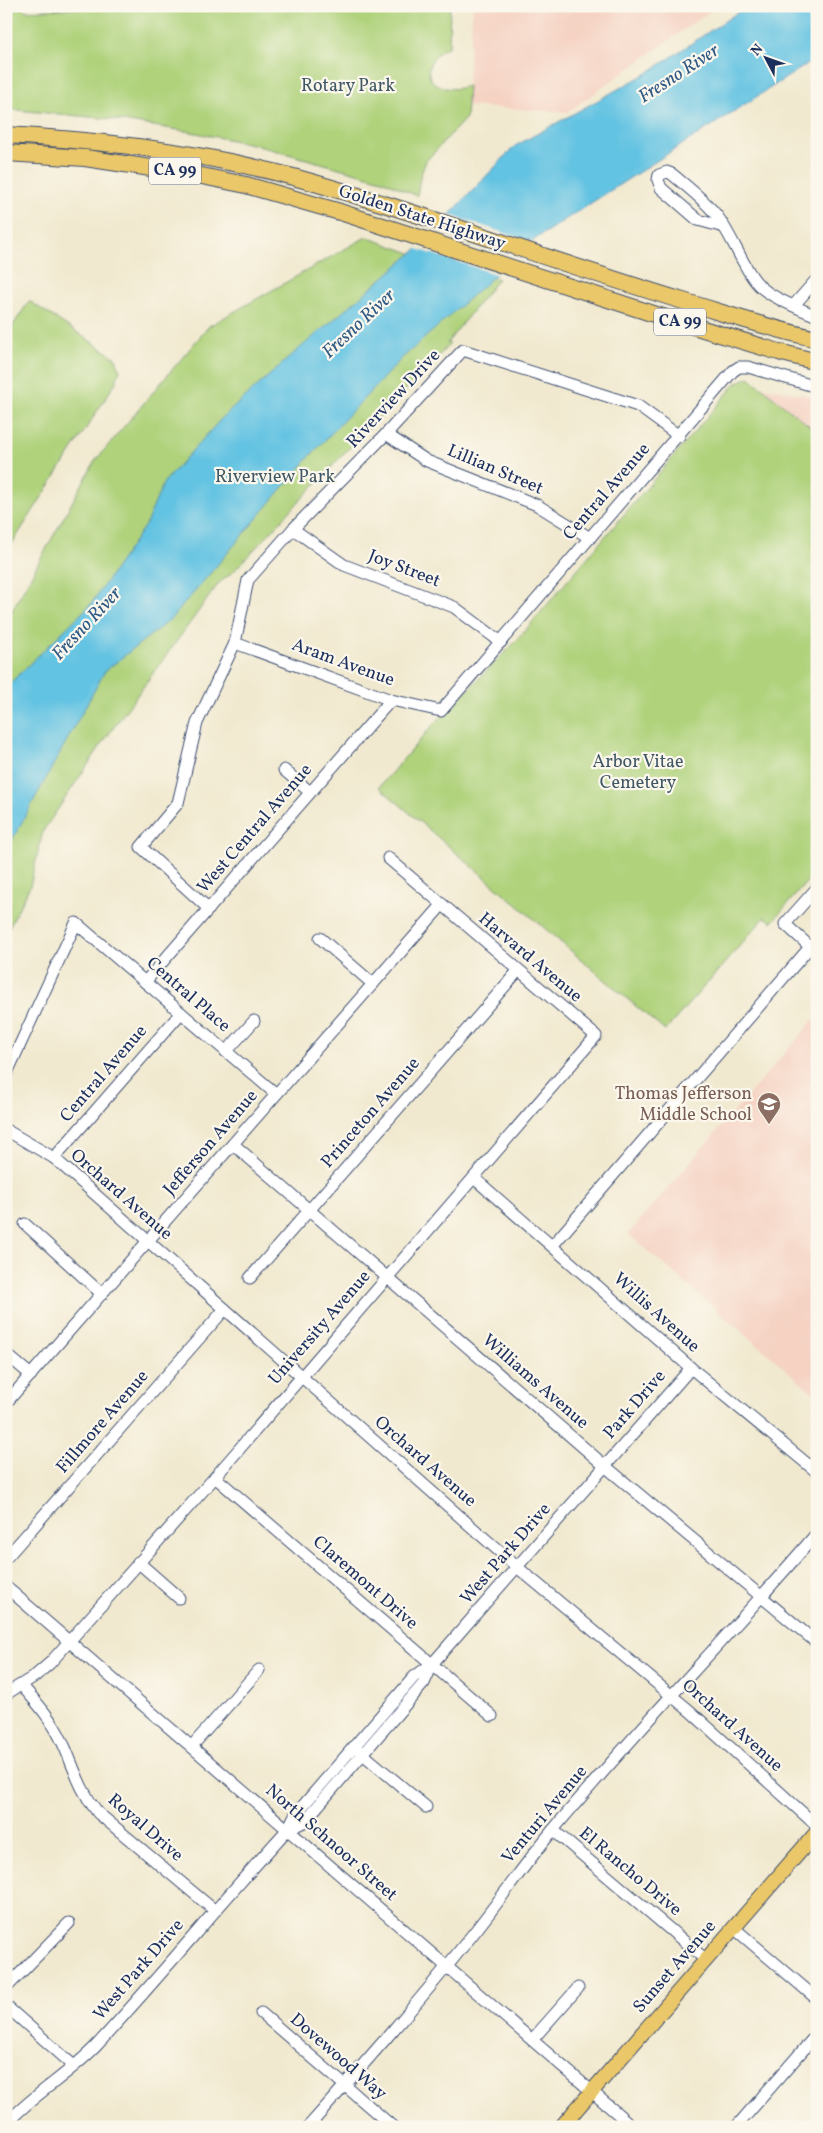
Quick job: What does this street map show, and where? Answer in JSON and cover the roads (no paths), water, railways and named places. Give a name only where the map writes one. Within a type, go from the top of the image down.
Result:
[{"type":"highway","points":[[6,126],[92,141]]},
{"type":"highway","name":"Golden State Highway","points":[[6,135],[92,141],[219,160],[298,178],[788,333],[817,338]]},
{"type":"highway","name":"Golden State Highway","points":[[6,152],[85,158],[197,175],[246,185],[340,212],[545,280],[817,362]]},
{"type":"main road","name":"Sunset Avenue","points":[[561,2127],[817,1832]]},
{"type":"street","points":[[724,227],[698,220],[661,188],[658,180],[659,175],[663,172],[672,174],[710,208],[724,227],[760,288],[817,316]]},
{"type":"street","points":[[794,305],[817,279]]},
{"type":"street","name":"Riverview Drive","points":[[209,909],[141,847],[178,803],[197,723],[235,643],[248,580],[463,350],[638,406],[679,436]]},
{"type":"street","name":"Central Avenue","points":[[502,642],[679,436],[728,375],[739,367],[757,369],[770,375],[817,387]]},
{"type":"street","name":"Lillian Street","points":[[386,434],[427,460],[537,505],[590,538]]},
{"type":"street","name":"Joy Street","points":[[294,529],[344,565],[454,606],[502,642]]},
{"type":"street","name":"Aram Avenue","points":[[235,643],[391,700],[441,711],[502,642]]},
{"type":"street","name":"West Central Avenue","points":[[145,982],[391,700]]},
{"type":"street","points":[[284,770],[310,792]]},
{"type":"street","name":"Harvard Avenue","points":[[388,858],[596,1036]]},
{"type":"street","points":[[553,1245],[814,950],[785,924],[817,888]]},
{"type":"street","name":"Jefferson Avenue","points":[[6,1403],[442,905]]},
{"type":"street","name":"Central Place","points":[[6,1075],[76,923],[276,1094]]},
{"type":"street","points":[[320,938],[373,984]]},
{"type":"street","name":"Princeton Avenue","points":[[250,1278],[518,971]]},
{"type":"street","name":"Central Avenue","points":[[54,1158],[181,1013]]},
{"type":"street","points":[[226,1052],[254,1021]]},
{"type":"street","name":"University Avenue","points":[[6,1694],[50,1663],[214,1477],[596,1036]]},
{"type":"street","name":"Orchard Avenue","points":[[6,1130],[54,1158],[517,1567],[672,1695],[817,1826]]},
{"type":"street","name":"Williams Avenue","points":[[233,1144],[388,1276],[605,1466],[817,1643]]},
{"type":"street","name":"Willis Avenue","points":[[474,1178],[553,1245],[691,1368],[817,1472]]},
{"type":"street","points":[[25,1224],[102,1294]]},
{"type":"street","name":"Fillmore Avenue","points":[[6,1558],[225,1309]]},
{"type":"street","points":[[6,1354],[31,1375]]},
{"type":"street","name":"Park Drive","points":[[605,1466],[691,1368]]},
{"type":"street","name":"West Park Drive","points":[[6,2124],[19,2110],[96,2046],[214,1910],[288,1829],[295,1815],[358,1750],[414,1677],[432,1664],[605,1466]]},
{"type":"street","name":"Claremont Drive","points":[[214,1477],[492,1716]]},
{"type":"street","name":"Venturi Avenue","points":[[308,2127],[446,1966],[553,1830],[817,1533]]},
{"type":"street","points":[[138,1562],[179,1598]]},
{"type":"street","name":"North Schnoor Street","points":[[6,1587],[633,2127]]},
{"type":"street","points":[[192,1746],[259,1670]]},
{"type":"street","name":"Royal Drive","points":[[21,1685],[48,1716],[61,1738],[79,1784],[88,1800],[98,1812],[214,1910]]},
{"type":"street","points":[[358,1750],[426,1807]]},
{"type":"street","name":"El Rancho Drive","points":[[553,1830],[706,1960]]},
{"type":"street","points":[[6,1988],[69,1923]]},
{"type":"street","points":[[734,1928],[817,1999]]},
{"type":"street","points":[[532,2040],[578,1988]]},
{"type":"street","points":[[6,2006],[74,2066]]},
{"type":"street","name":"Dovewood Way","points":[[261,2013],[392,2127]]},
{"type":"street","points":[[736,2127],[817,2034]]},
{"type":"water","name":"Fresno River","points":[[747,6],[817,6],[817,58],[538,237],[401,359],[311,455],[172,618],[105,671],[6,851],[6,687],[91,604],[146,524],[164,482],[222,418],[293,354],[417,249],[515,146],[649,72]]},
{"type":"place","name":"Thomas Jefferson Middle School","points":[[769,1125]]},
{"type":"park label","name":"Rotary Park","points":[[348,86]]},
{"type":"park label","name":"Riverview Park","points":[[275,477]]},
{"type":"park label","name":"Arbor Vitae Cemetery","points":[[638,772]]}]
